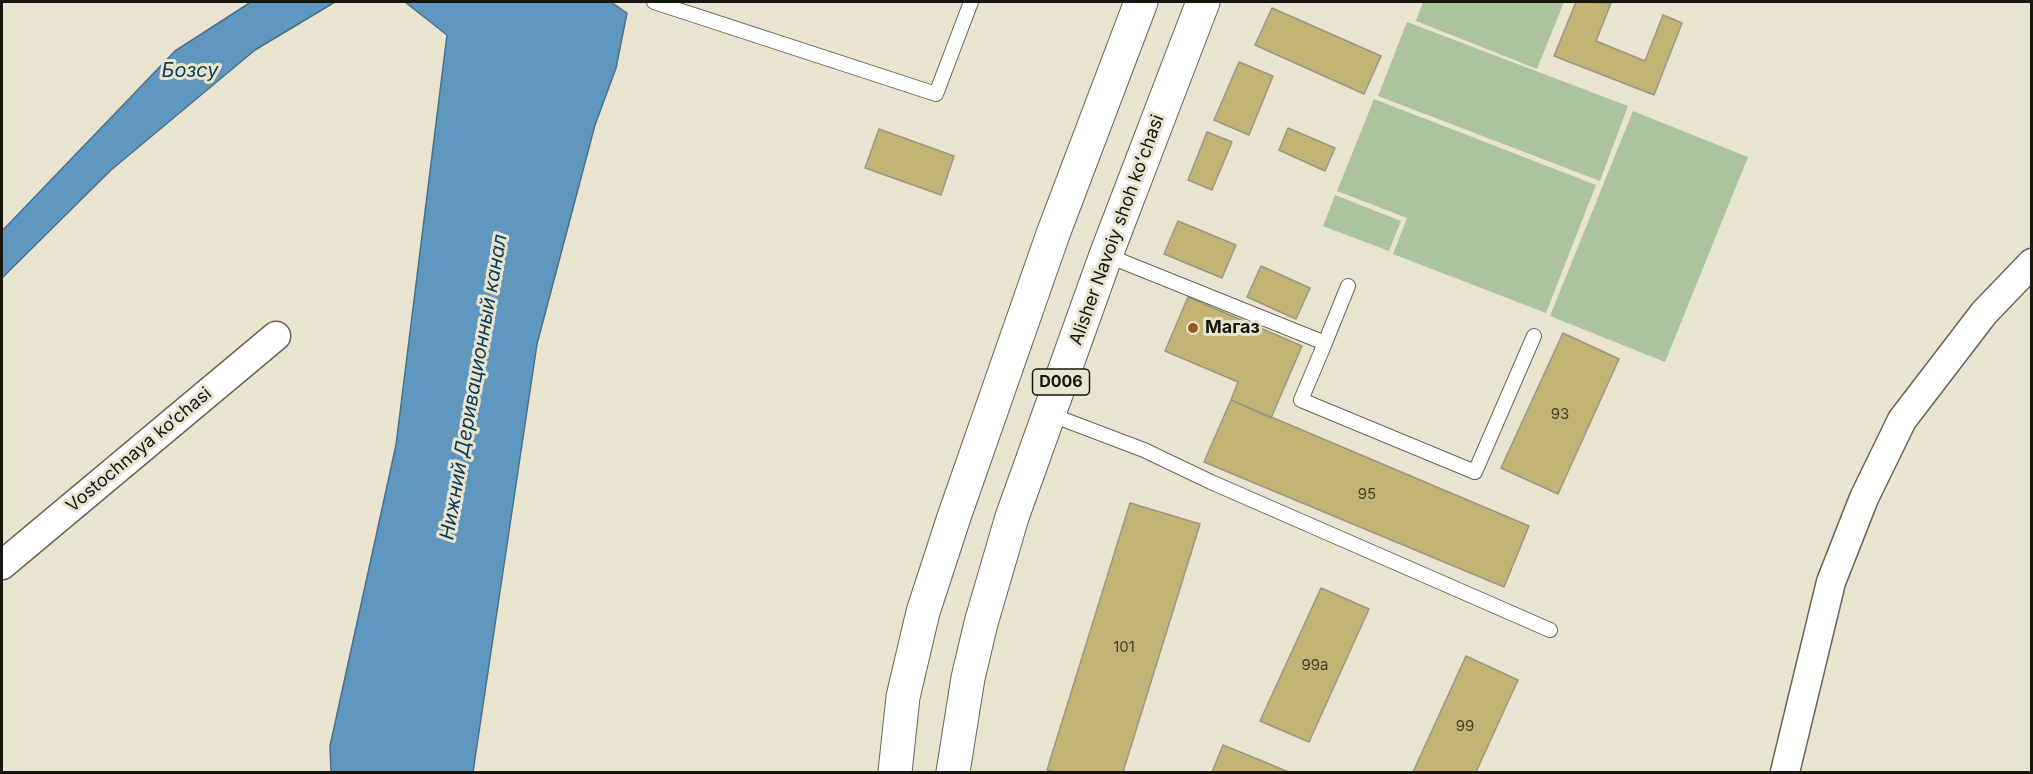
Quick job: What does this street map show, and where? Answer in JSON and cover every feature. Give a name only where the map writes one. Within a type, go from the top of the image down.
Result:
[{"type":"main road","name":"D006","points":[[895,772],[903,697],[923,612],[1053,234],[1142,2]]},
{"type":"main road","name":"Alisher Navoiy shoh koʻchasi","points":[[953,772],[968,678],[984,612],[1012,517],[1106,255],[1203,2]]},
{"type":"street","points":[[1785,772],[1831,582],[1864,498],[1902,420],[1984,313],[2031,263]]},
{"type":"street","name":"Vostochnaya ko‘chasi","points":[[2,565],[276,336]]},
{"type":"lane","points":[[654,2],[936,94],[971,2]]},
{"type":"lane","points":[[1106,255],[1325,343]]},
{"type":"lane","points":[[1348,286],[1301,400],[1475,472],[1533,336]]},
{"type":"lane","points":[[1049,414],[1144,450],[1210,482],[1550,630]]},
{"type":"green space","points":[[1423,2],[1564,2],[1537,69],[1416,21]]},
{"type":"green space","points":[[1407,22],[1628,106],[1600,181],[1378,96]]},
{"type":"green space","points":[[1374,99],[1596,185],[1546,313],[1393,254],[1407,218],[1337,191]]},
{"type":"green space","points":[[1633,111],[1748,157],[1665,362],[1550,316]]},
{"type":"green space","points":[[1335,195],[1401,221],[1389,251],[1323,226]]},
{"type":"water","name":"Бозсу","points":[[251,2],[335,2],[255,50],[111,170],[2,278],[2,231],[175,51]]},
{"type":"water","name":"Нижний Деривационный канал","points":[[405,2],[611,2],[627,13],[616,68],[595,125],[537,344],[473,772],[331,772],[330,746],[396,445],[447,35]]},
{"type":"building","points":[[1576,2],[1611,3],[1596,41],[1645,61],[1663,15],[1682,23],[1654,95],[1554,56]]},
{"type":"building","points":[[1272,8],[1381,56],[1364,94],[1255,45]]},
{"type":"building","points":[[1239,62],[1273,76],[1249,135],[1214,120]]},
{"type":"building","points":[[1288,128],[1335,148],[1325,171],[1279,150]]},
{"type":"building","points":[[879,129],[954,156],[941,195],[865,168]]},
{"type":"building","points":[[1207,132],[1232,142],[1212,190],[1188,180]]},
{"type":"building","points":[[1178,221],[1236,245],[1222,278],[1164,254]]},
{"type":"building","points":[[1261,266],[1310,288],[1296,319],[1247,297]]},
{"type":"building","points":[[1188,297],[1302,346],[1271,418],[1231,400],[1238,382],[1165,351]]},
{"type":"building","points":[[1563,333],[1619,359],[1558,494],[1501,468]]},
{"type":"building","points":[[1231,400],[1529,526],[1504,587],[1204,462]]},
{"type":"building","points":[[1130,503],[1200,524],[1123,772],[1047,770]]},
{"type":"building","points":[[1321,588],[1369,609],[1309,742],[1260,721]]},
{"type":"building","points":[[1466,656],[1518,680],[1476,772],[1413,772]]},
{"type":"building","points":[[1223,745],[1289,772],[1212,772]]},
{"type":"place","name":"Магаз","points":[[1193,328]]}]
